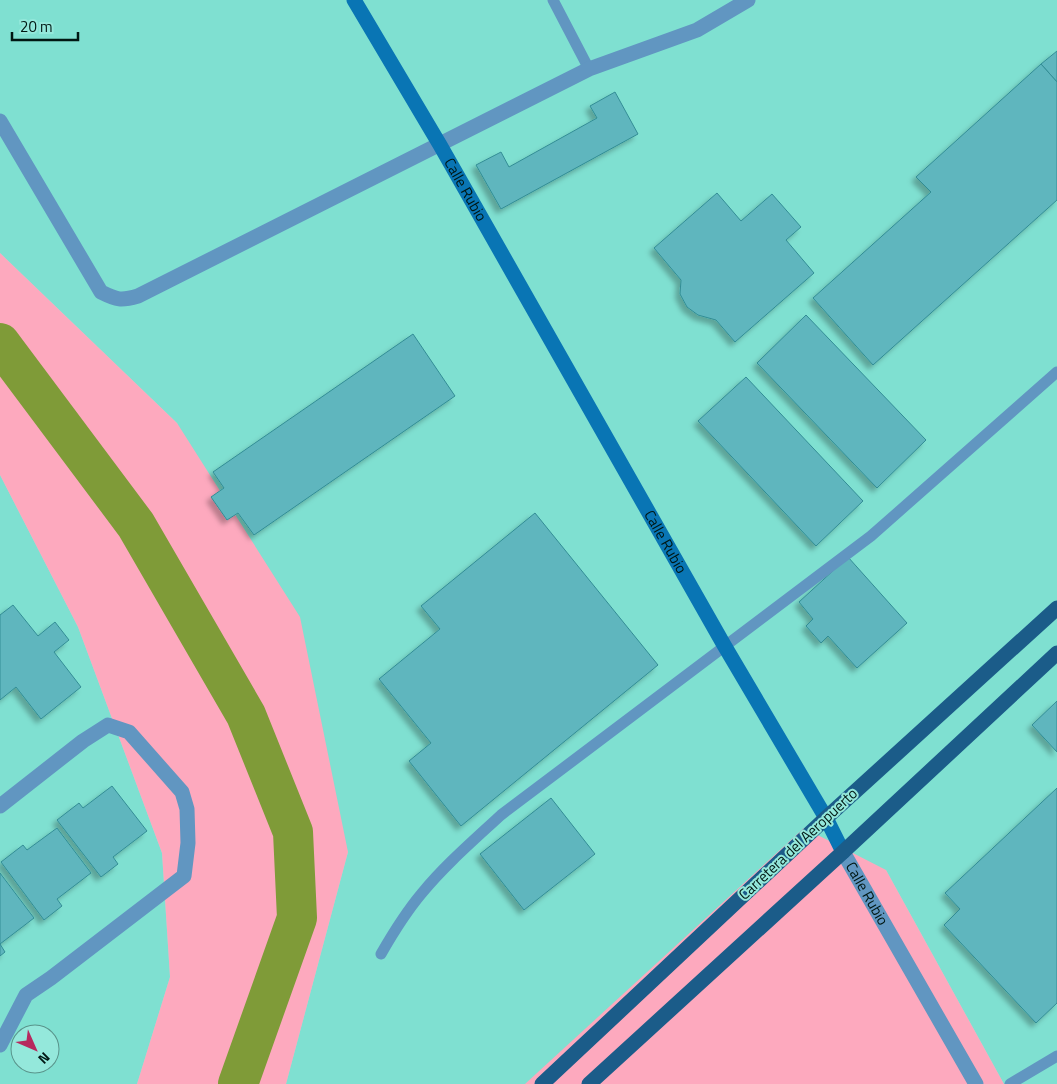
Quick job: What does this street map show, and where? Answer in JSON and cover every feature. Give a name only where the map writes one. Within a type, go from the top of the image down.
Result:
[{"type":"main road","name":"Carretera del Aeropuerto","points":[[542,1084],[826,818],[1057,608]]},
{"type":"main road","points":[[589,1084],[1057,653]]},
{"type":"street","name":"Calle Rubio","points":[[354,0],[440,145],[724,645],[826,818],[842,852],[976,1084]]},
{"type":"street","points":[[0,121],[101,292],[112,298],[123,300],[138,296],[590,69],[697,30],[748,0]]},
{"type":"street","points":[[0,806],[83,741],[108,725],[129,732],[182,792],[187,809],[188,843],[184,876],[26,995],[0,1045]]},
{"type":"lane","points":[[553,0],[590,69]]},
{"type":"lane","points":[[381,954],[398,925],[422,892],[464,848],[493,822],[724,645],[871,536],[1057,372]]},
{"type":"lane","points":[[1010,1084],[1057,1056]]},
{"type":"shaded area","points":[[0,0],[1057,0],[1057,1084],[1004,1084],[886,870],[534,1084],[286,1084],[348,852],[177,423],[0,253]]},
{"type":"shaded area","points":[[0,253],[177,423],[300,617],[348,852],[286,1084],[137,1084],[170,977],[162,853],[78,627],[0,475]]},
{"type":"shaded area","points":[[0,475],[78,627],[162,853],[170,977],[137,1084],[0,1084]]},
{"type":"shaded area","points":[[804,828],[886,870],[1004,1084],[525,1084]]},
{"type":"building","points":[[1057,51],[1057,82],[1041,64]]},
{"type":"building","points":[[1041,64],[1057,82],[1057,200],[873,365],[813,298],[931,192],[916,177]]},
{"type":"building","points":[[615,92],[638,134],[501,209],[476,165],[501,152],[509,167],[597,118],[590,106]]},
{"type":"building","points":[[717,193],[741,221],[772,194],[801,227],[786,240],[814,273],[735,342],[716,320],[698,315],[687,307],[680,294],[681,280],[654,248]]},
{"type":"building","points":[[806,315],[926,440],[877,488],[757,363]]},
{"type":"building","points":[[413,334],[455,396],[254,535],[238,513],[227,520],[211,497],[224,488],[213,472]]},
{"type":"building","points":[[746,377],[863,501],[816,546],[698,421]]},
{"type":"building","points":[[535,513],[658,665],[461,826],[409,761],[431,743],[379,679],[440,629],[421,606]]},
{"type":"building","points":[[848,557],[907,623],[857,668],[828,636],[821,643],[806,626],[813,619],[799,602]]},
{"type":"building","points":[[13,605],[38,636],[55,622],[69,640],[54,652],[81,687],[41,719],[16,687],[0,700],[0,615]]},
{"type":"building","points":[[1057,701],[1057,752],[1032,725]]},
{"type":"building","points":[[112,786],[147,831],[113,857],[118,864],[101,877],[57,820],[79,803],[83,808]]},
{"type":"building","points":[[1057,788],[1057,1003],[1036,1023],[944,925],[960,909],[945,893]]},
{"type":"building","points":[[551,798],[595,854],[524,910],[480,854]]},
{"type":"building","points":[[57,828],[91,873],[57,899],[62,906],[44,920],[1,862],[23,845],[27,850]]},
{"type":"building","points":[[0,873],[34,918],[0,944]]},
{"type":"building","points":[[0,944],[5,952],[0,956]]},
{"type":"waterway","points":[[0,343],[136,525],[246,715],[293,832],[297,918],[238,1084]]}]
